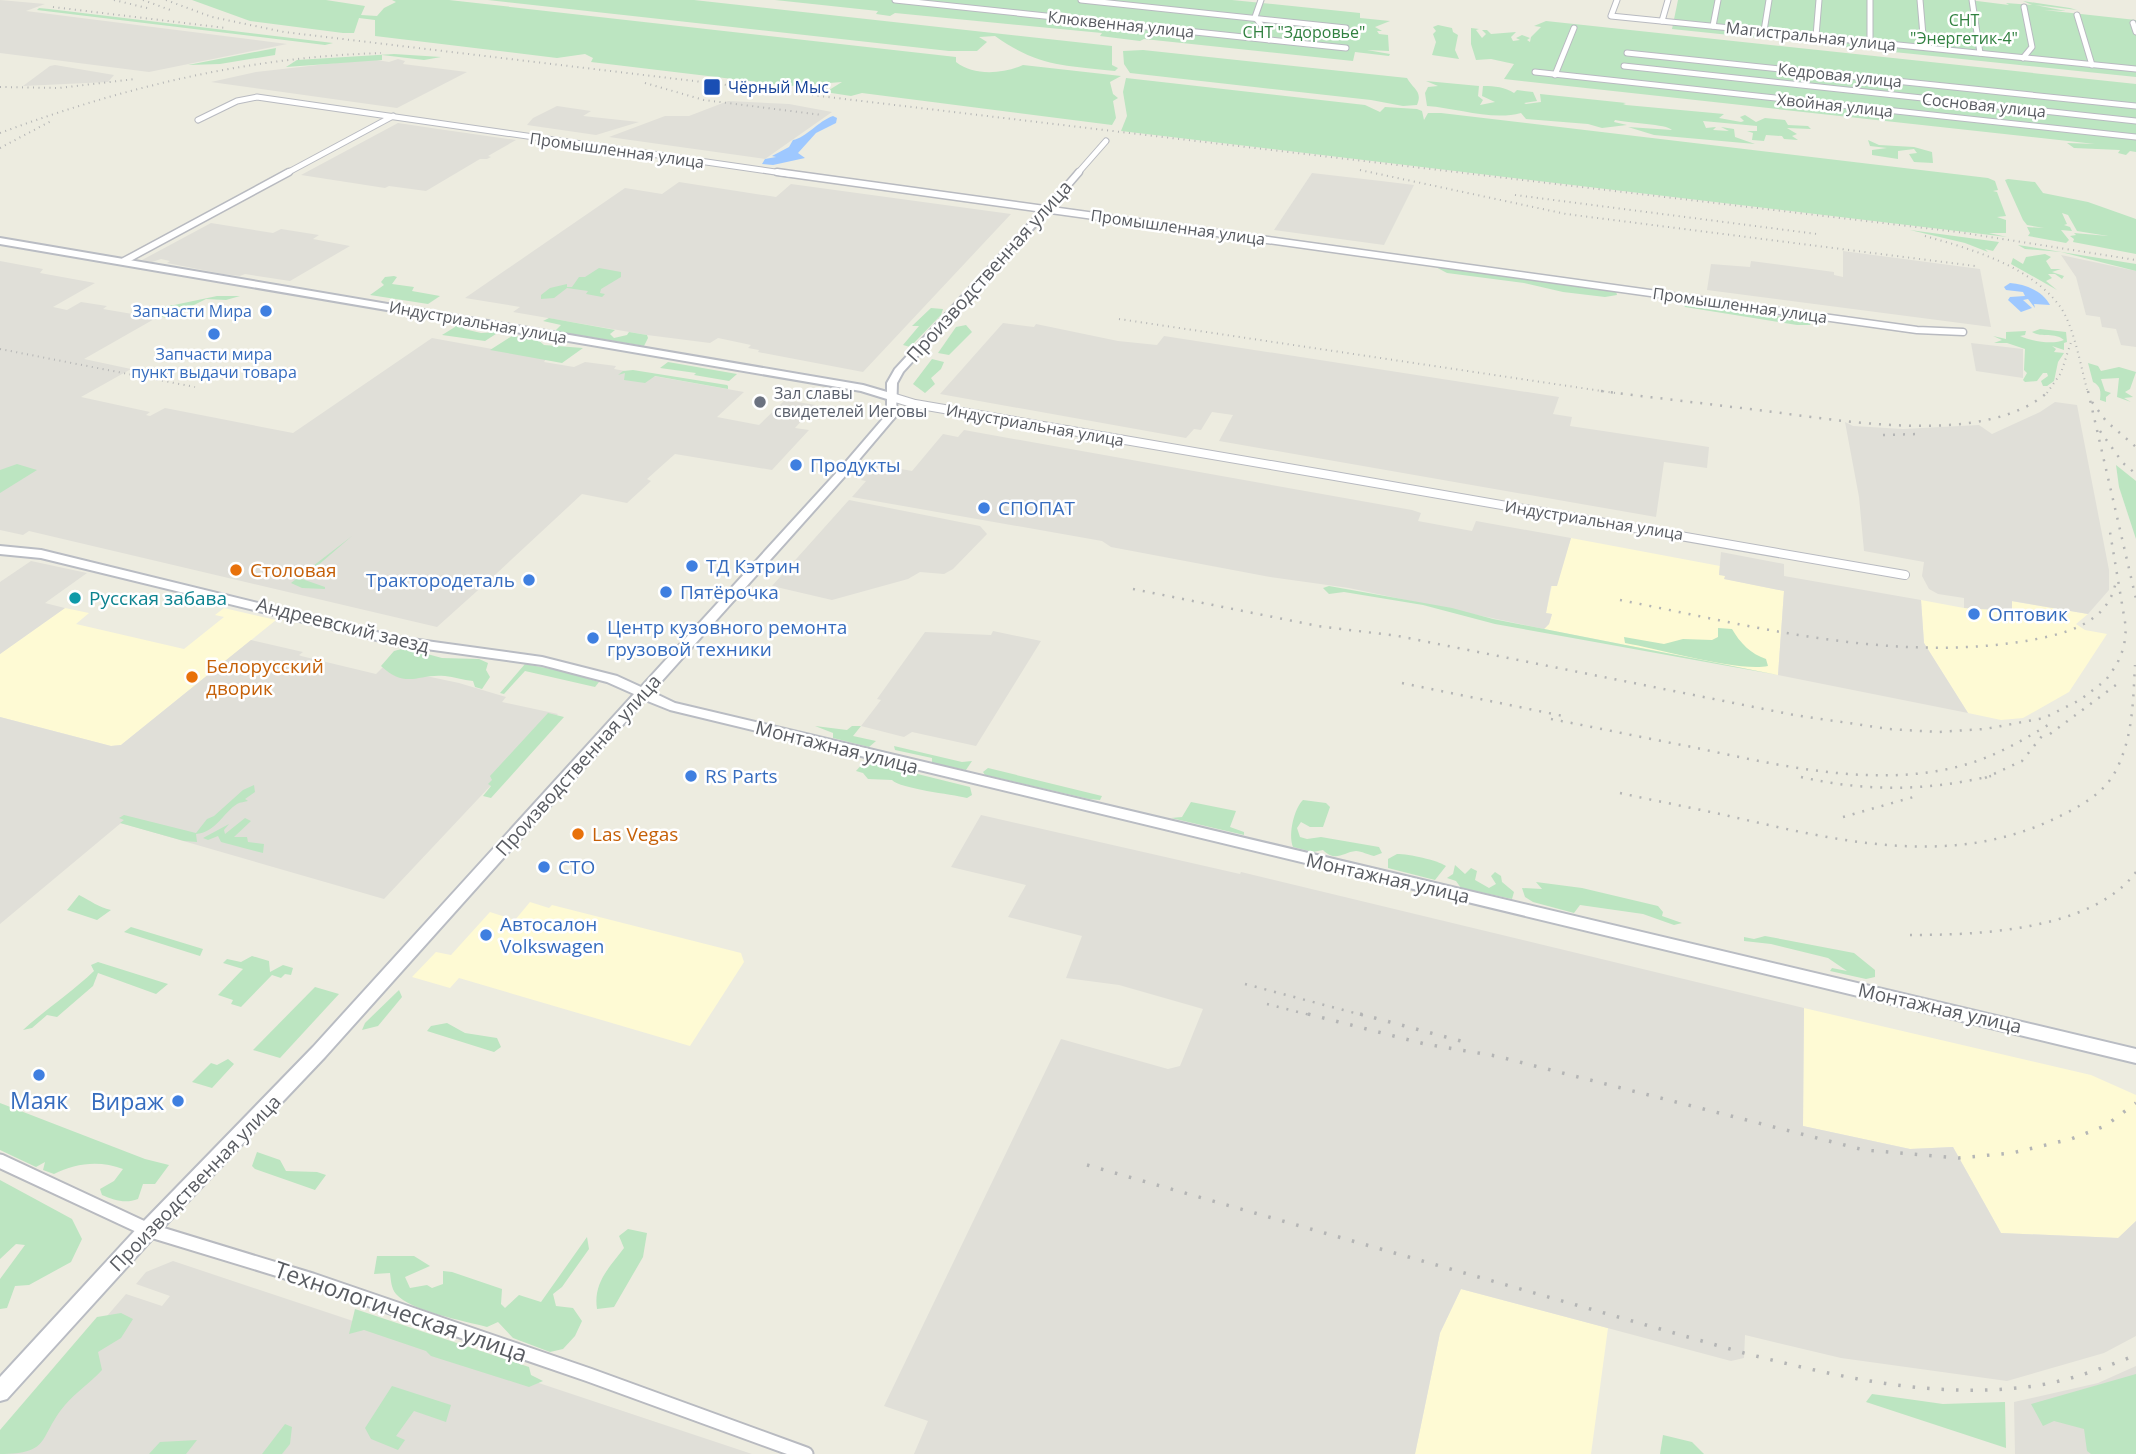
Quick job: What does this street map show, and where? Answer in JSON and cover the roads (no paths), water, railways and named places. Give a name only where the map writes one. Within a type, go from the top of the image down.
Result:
[{"type":"main road","name":"Производственная улица","points":[[0,1392],[148,1230],[319,1052],[892,414],[894,377],[1048,208]]},
{"type":"main road","name":"Индустриальная улица","points":[[0,241],[863,388],[892,397]]},
{"type":"main road","points":[[863,388],[880,386],[894,377]]},
{"type":"main road","name":"Андреевский заезд","points":[[0,550],[41,554],[408,643],[542,661],[612,679],[642,695]]},
{"type":"main road","name":"Монтажная улица","points":[[642,695],[670,706],[875,757],[2136,1056]]},
{"type":"main road","name":"Производственная улица","points":[[0,1386],[17,1371]]},
{"type":"street","name":"Клюквенная улица","points":[[895,0],[1346,48]]},
{"type":"street","points":[[1081,0],[1346,28]]},
{"type":"street","points":[[1255,17],[1261,0]]},
{"type":"street","name":"Магистральная улица","points":[[1617,0],[1611,16],[2136,69]]},
{"type":"street","points":[[1662,21],[1668,0]]},
{"type":"street","points":[[1713,26],[1718,0]]},
{"type":"street","points":[[1764,31],[1769,0]]},
{"type":"street","points":[[1816,36],[1819,0]]},
{"type":"street","points":[[1870,0],[1870,42]]},
{"type":"street","points":[[1920,0],[1924,47]]},
{"type":"street","points":[[1972,0],[1980,53]]},
{"type":"street","points":[[2024,8],[2032,47],[2024,58]]},
{"type":"street","points":[[2077,15],[2092,65]]},
{"type":"street","points":[[1255,17],[1266,31],[1269,40]]},
{"type":"street","points":[[2133,23],[2136,32]]},
{"type":"street","points":[[1555,75],[1574,28]]},
{"type":"street","name":"Кедровая улица","points":[[1628,53],[2136,106]]},
{"type":"street","name":"Сосновая улица","points":[[1624,66],[2136,121]]},
{"type":"street","name":"Хвойная улица","points":[[1535,72],[2136,137]]},
{"type":"street","name":"Промышленная улица","points":[[198,120],[237,101],[257,97],[688,160],[1917,330],[1963,332]]},
{"type":"street","points":[[124,261],[394,116]]},
{"type":"street","name":"Производственная улица","points":[[1048,208],[1106,141]]},
{"type":"street","name":"Индустриальная улица","points":[[892,397],[915,404],[1905,575]]},
{"type":"street","points":[[892,414],[899,408],[915,404]]},
{"type":"street","name":"Технологическая улица","points":[[0,1161],[148,1230],[312,1280],[589,1375],[806,1454]]},
{"type":"water","points":[[833,116],[837,118],[836,123],[816,133],[798,153],[805,158],[773,165],[762,164],[765,159],[776,157],[772,156],[789,147],[793,140]]},
{"type":"water","points":[[2010,283],[2033,289],[2050,305],[2034,304],[2035,308],[2028,299],[2023,300],[2032,308],[2021,312],[2008,300],[2010,297],[2025,296],[2023,292],[2006,290],[2004,287]]},
{"type":"railway","points":[[114,0],[151,9]]},
{"type":"railway","points":[[143,0],[173,11]]},
{"type":"railway","points":[[166,0],[212,17],[284,32],[1958,232],[2136,260]]},
{"type":"railway","points":[[53,7],[226,28]]},
{"type":"railway","points":[[0,133],[93,102],[187,77],[283,61],[381,53]]},
{"type":"railway","points":[[0,87],[59,88],[135,79]]},
{"type":"railway","points":[[645,83],[704,100],[822,115]]},
{"type":"railway","points":[[0,148],[53,120]]},
{"type":"railway","points":[[1360,170],[1566,214],[1975,266]]},
{"type":"railway","points":[[1515,195],[1817,234]]},
{"type":"railway","points":[[1925,236],[1998,260],[2046,291],[2059,305],[2069,324],[2088,393]]},
{"type":"railway","points":[[1119,319],[1605,391]]},
{"type":"railway","points":[[2048,392],[2061,373],[2072,339]]},
{"type":"railway","points":[[0,349],[195,387]]},
{"type":"railway","points":[[1605,391],[1833,420],[1912,426],[1952,425],[1989,419],[2022,409],[2048,392]]},
{"type":"railway","points":[[1605,391],[1615,393]]},
{"type":"railway","points":[[2088,391],[2136,599]]},
{"type":"railway","points":[[2092,402],[2106,421],[2136,447]]},
{"type":"railway","points":[[2100,431],[2123,463],[2136,474]]},
{"type":"railway","points":[[1883,435],[1918,434]]},
{"type":"railway","points":[[1133,589],[1318,626],[1398,636],[1794,715],[1889,729],[1938,732],[1985,729],[2044,718],[2080,700],[2106,680],[2117,664],[2124,647],[2126,628],[2109,526]]},
{"type":"railway","points":[[1620,600],[1771,630],[1872,645],[1975,647],[2026,641],[2069,631],[2082,625],[2104,608],[2116,581]]},
{"type":"railway","points":[[1620,793],[1811,834],[1894,846],[1976,843],[2016,834],[2072,810],[2096,795],[2109,782],[2125,748],[2135,665]]},
{"type":"railway","points":[[2050,734],[2120,682]]},
{"type":"railway","points":[[1402,683],[1563,716]]},
{"type":"railway","points":[[1551,719],[1762,762],[1835,773],[1871,775],[1907,775],[1943,770],[1977,761],[2007,748],[2053,722]]},
{"type":"railway","points":[[1988,777],[2022,761],[2042,736]]},
{"type":"railway","points":[[1801,777],[1849,785],[1896,788],[1943,785],[1988,777]]},
{"type":"railway","points":[[1843,817],[1917,796]]},
{"type":"railway","points":[[1910,935],[1999,931],[2063,918],[2092,907],[2116,892],[2136,872]]},
{"type":"railway","points":[[1245,984],[1366,1016]]},
{"type":"railway","points":[[1267,1004],[1314,1016]]},
{"type":"railway","points":[[1308,1014],[1425,1044],[1496,1056],[1864,1150],[1959,1158],[2012,1153],[2071,1139],[2105,1126],[2136,1103]]},
{"type":"railway","points":[[1360,1014],[1461,1041]]},
{"type":"railway","points":[[1087,1165],[1744,1353],[1851,1378],[1924,1388],[1997,1390],[2060,1381],[2136,1355]]},
{"type":"place","name":"Чёрный Мыс","points":[[712,87]]},
{"type":"place","name":"Запчасти Мира","points":[[266,311]]},
{"type":"place","name":"Запчасти мира пункт выдачи товара","points":[[214,334]]},
{"type":"place","name":"Зал славы свидетелей Иеговы","points":[[760,402]]},
{"type":"place","name":"Продукты","points":[[796,465]]},
{"type":"place","name":"СПОПАТ","points":[[984,508]]},
{"type":"place","name":"ТД Кэтрин","points":[[692,566]]},
{"type":"place","name":"Столовая","points":[[236,570]]},
{"type":"place","name":"Трактородеталь","points":[[529,580]]},
{"type":"place","name":"Пятёрочка","points":[[666,592]]},
{"type":"place","name":"Русская забава","points":[[75,598]]},
{"type":"place","name":"Оптовик","points":[[1974,614]]},
{"type":"place","name":"Центр кузовного ремонта грузовой техники","points":[[593,638]]},
{"type":"place","name":"Белорусский дворик","points":[[192,677]]},
{"type":"place","name":"RS Parts","points":[[691,776]]},
{"type":"place","name":"Las Vegas","points":[[578,834]]},
{"type":"place","name":"СТО","points":[[544,867]]},
{"type":"place","name":"Автосалон Volkswagen","points":[[486,935]]},
{"type":"place","name":"Маяк","points":[[39,1075]]},
{"type":"place","name":"Вираж","points":[[178,1101]]},
{"type":"park label","name":"СНТ \"Энергетик-4\"","points":[[1964,29]]},
{"type":"park label","name":"СНТ \"Здоровье\"","points":[[1304,32]]}]
